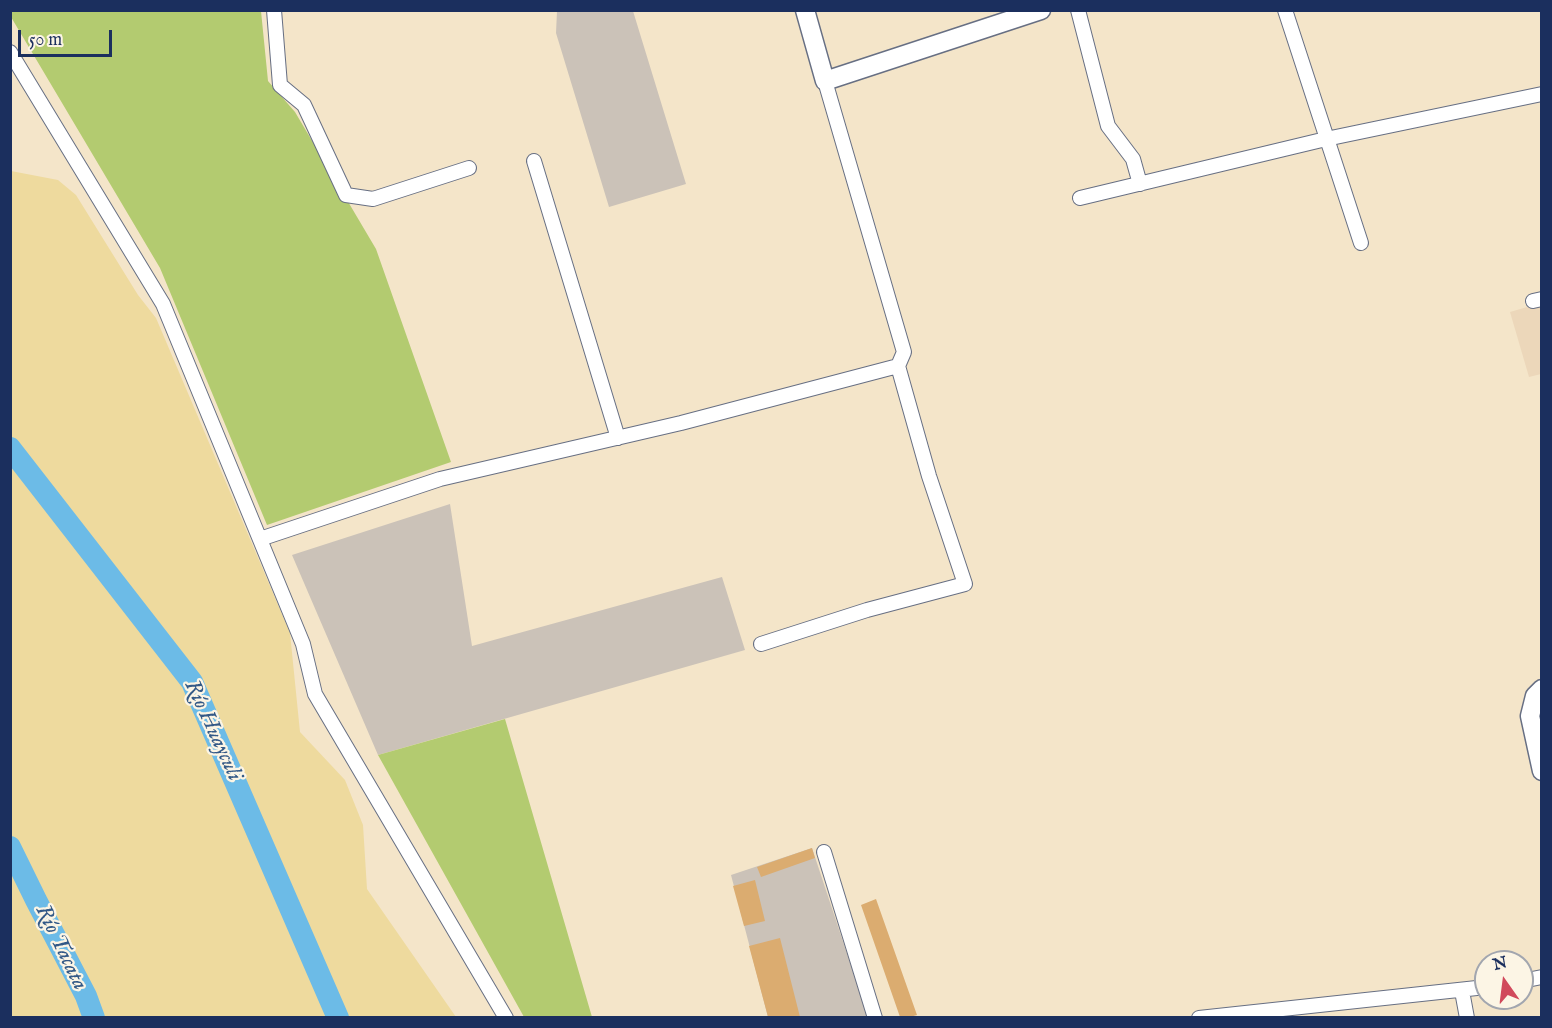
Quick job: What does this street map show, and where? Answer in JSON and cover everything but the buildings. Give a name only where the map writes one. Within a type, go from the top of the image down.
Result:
[{"type":"main road","points":[[805,10],[825,81],[1041,10]]},
{"type":"main road","points":[[1542,689],[1535,696],[1530,716],[1542,771]]},
{"type":"street","points":[[274,10],[280,85],[304,105],[346,195],[373,199],[469,168]]},
{"type":"street","points":[[1078,10],[1108,126],[1133,159],[1140,184]]},
{"type":"street","points":[[1286,10],[1361,243]]},
{"type":"street","points":[[10,52],[163,304],[303,644],[315,694],[506,1017]]},
{"type":"street","points":[[761,644],[867,610],[964,584],[929,476],[898,366],[904,352],[825,81]]},
{"type":"street","points":[[1080,198],[1326,139],[1542,94]]},
{"type":"street","points":[[534,161],[618,438]]},
{"type":"street","points":[[260,539],[440,479],[618,438],[898,366]]},
{"type":"street","points":[[824,852],[875,1017]]},
{"type":"street","points":[[1199,1017],[1474,989]]},
{"type":"street","points":[[1462,991],[1467,1017]]},
{"type":"shaded area","points":[[557,11],[633,11],[686,184],[609,207],[556,33]]},
{"type":"shaded area","points":[[1541,303],[1541,374],[1529,377],[1510,312]]},
{"type":"shaded area","points":[[450,504],[472,646],[722,577],[745,650],[378,755],[292,555]]},
{"type":"shaded area","points":[[812,848],[868,1017],[768,1017],[731,875]]},
{"type":"green space","points":[[10,11],[261,11],[268,81],[295,112],[376,249],[451,462],[267,525],[160,268],[11,17]]},
{"type":"green space","points":[[505,719],[592,1017],[524,1017],[378,755]]},
{"type":"sand","points":[[11,171],[58,180],[76,195],[138,295],[156,318],[290,633],[300,732],[345,780],[363,825],[367,889],[456,1017],[12,1017],[10,1012]]},
{"type":"waterway","name":"Río Huayculi","points":[[10,448],[192,682],[338,1018]]},
{"type":"waterway","name":"Río Tacata","points":[[10,847],[86,996],[94,1018]]}]
